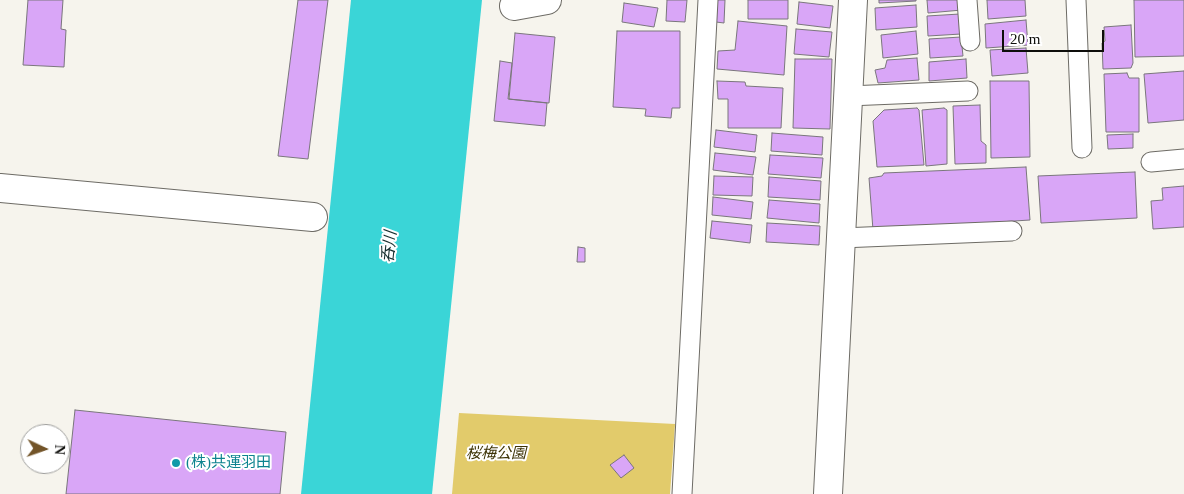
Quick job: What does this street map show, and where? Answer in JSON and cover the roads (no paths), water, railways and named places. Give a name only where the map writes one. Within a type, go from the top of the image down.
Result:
[{"type":"street","points":[[514,6],[547,0]]},
{"type":"street","points":[[828,494],[853,0]]},
{"type":"street","points":[[0,188],[313,217]]},
{"type":"lane","points":[[682,494],[708,0]]},
{"type":"lane","points":[[967,0],[970,41]]},
{"type":"lane","points":[[1076,0],[1082,148]]},
{"type":"lane","points":[[848,96],[968,91]]},
{"type":"lane","points":[[1151,162],[1184,159]]},
{"type":"lane","points":[[841,238],[1012,231]]},
{"type":"water","name":"呑川","points":[[351,0],[482,0],[432,494],[301,494]]},
{"type":"place","name":"(株)共運羽田","points":[[176,463]]},
{"type":"park label","name":"桜梅公園","points":[[496,454]]}]
